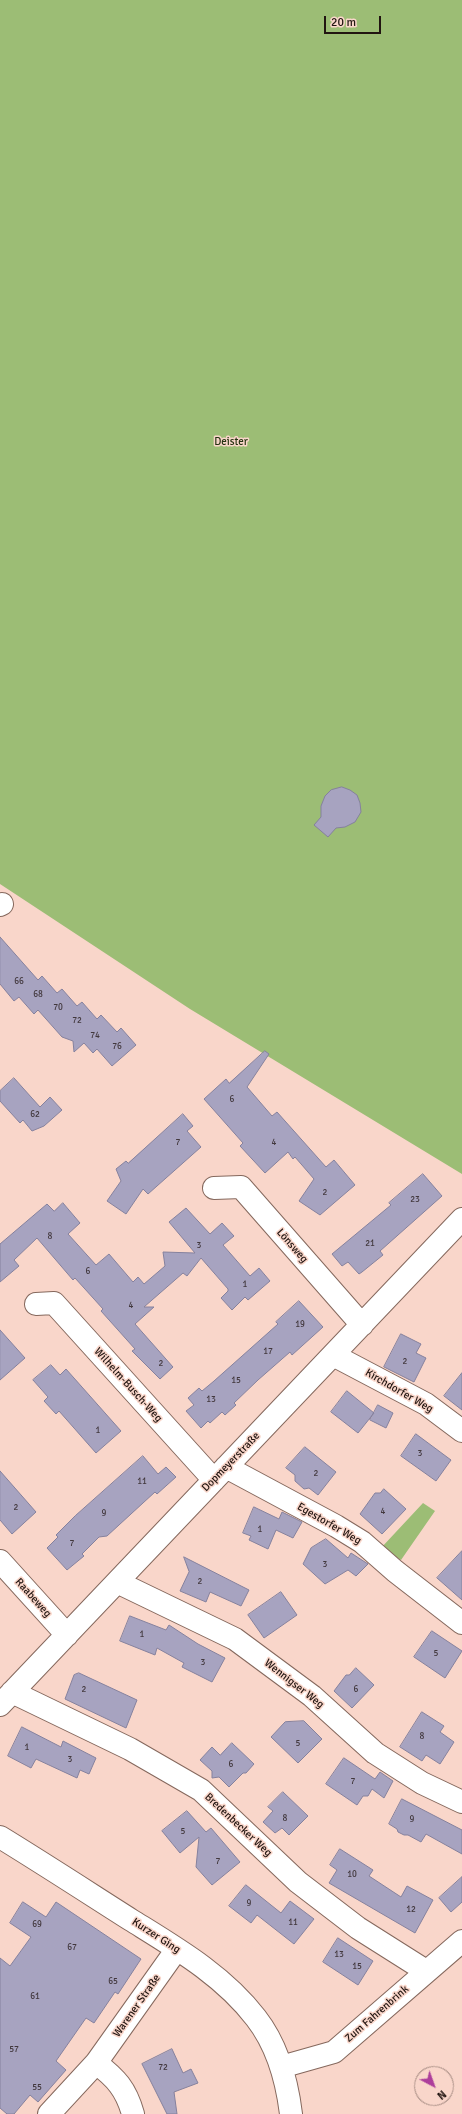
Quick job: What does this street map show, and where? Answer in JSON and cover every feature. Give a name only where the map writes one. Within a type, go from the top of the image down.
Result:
[{"type":"street","name":"Lönsweg","points":[[214,1188],[241,1187],[362,1325]]},
{"type":"street","name":"Dopmeyerstraße","points":[[6,1698],[462,1219]]},
{"type":"street","name":"Wilhelm-Busch-Weg","points":[[36,1304],[54,1303],[220,1474]]},
{"type":"street","name":"Kirchdorfer Weg","points":[[333,1354],[426,1404],[462,1431]]},
{"type":"street","name":"Egestorfer Weg","points":[[220,1474],[336,1526],[362,1542],[395,1572],[462,1623]]},
{"type":"street","name":"Raabeweg","points":[[0,1561],[66,1635]]},
{"type":"street","name":"Wennigser Weg","points":[[117,1582],[235,1639],[312,1696],[375,1753],[422,1783],[462,1802]]},
{"type":"street","name":"Bredenbecker Weg","points":[[6,1698],[130,1749],[201,1790],[298,1882],[358,1928],[426,1972]]},
{"type":"street","name":"Kurzer Ging","points":[[0,1837],[210,1971],[236,1995],[257,2019],[282,2066],[291,2114]]},
{"type":"street","name":"Zum Fahrenbrink","points":[[282,2066],[334,2052],[462,1941]]},
{"type":"street","name":"Warener Straße","points":[[49,2114],[96,2063],[177,1949]]},
{"type":"street","points":[[96,2063],[116,2078],[128,2099],[133,2114]]},
{"type":"green space","name":"Deister","points":[[0,0],[462,0],[462,1174],[190,1009],[0,884]]},
{"type":"green space","points":[[423,1503],[435,1511],[401,1560],[381,1548]]},
{"type":"building","points":[[342,787],[357,795],[361,812],[355,822],[345,827],[336,828],[328,837],[314,825],[321,817],[321,806],[325,796],[331,790]]},
{"type":"building","points":[[0,937],[38,980],[42,976],[57,993],[62,989],[77,1006],[82,1002],[97,1019],[101,1015],[117,1032],[121,1028],[136,1045],[112,1066],[97,1049],[93,1053],[84,1043],[74,1052],[73,1041],[62,1037],[38,1010],[34,1014],[19,997],[14,1001],[0,984]]},
{"type":"building","points":[[265,1051],[269,1054],[247,1087],[272,1116],[277,1112],[326,1167],[334,1160],[355,1185],[320,1215],[299,1201],[314,1179],[295,1157],[293,1159],[288,1152],[265,1173],[240,1146],[243,1143],[204,1099],[226,1079],[229,1083]]},
{"type":"building","points":[[14,1078],[40,1107],[50,1097],[62,1110],[44,1126],[32,1131],[23,1120],[20,1123],[0,1101],[0,1091]]},
{"type":"building","points":[[183,1114],[193,1126],[187,1131],[201,1147],[148,1194],[143,1189],[126,1214],[107,1201],[121,1181],[116,1169],[126,1161],[128,1163]]},
{"type":"building","points":[[423,1174],[442,1196],[380,1251],[383,1255],[362,1272],[359,1274],[348,1262],[342,1266],[332,1254],[391,1205],[389,1203]]},
{"type":"building","points":[[63,1203],[80,1223],[68,1234],[96,1265],[109,1254],[133,1282],[138,1277],[144,1284],[165,1266],[163,1252],[195,1253],[169,1222],[186,1208],[210,1234],[222,1223],[234,1236],[223,1245],[250,1276],[259,1268],[270,1281],[248,1300],[245,1297],[232,1310],[221,1298],[228,1291],[228,1289],[201,1258],[187,1276],[183,1273],[144,1307],[154,1307],[135,1324],[173,1367],[160,1379],[132,1351],[135,1349],[101,1311],[103,1309],[75,1278],[73,1280],[37,1238],[14,1260],[19,1266],[0,1282],[0,1244],[47,1204],[54,1211]]},
{"type":"building","points":[[299,1301],[323,1327],[292,1355],[290,1352],[258,1380],[234,1403],[236,1405],[225,1415],[222,1412],[210,1423],[208,1421],[201,1428],[186,1411],[194,1405],[188,1398],[199,1388],[202,1391],[214,1381],[278,1324],[276,1322]]},
{"type":"building","points":[[0,1330],[25,1358],[0,1380]]},
{"type":"building","points":[[401,1334],[421,1344],[416,1353],[426,1358],[414,1382],[384,1367]]},
{"type":"building","points":[[51,1365],[60,1375],[66,1369],[121,1431],[96,1453],[59,1411],[56,1414],[44,1401],[48,1397],[33,1380]]},
{"type":"building","points":[[462,1373],[462,1410],[444,1396]]},
{"type":"building","points":[[347,1391],[374,1413],[358,1433],[331,1412]]},
{"type":"building","points":[[378,1405],[393,1413],[386,1428],[370,1420]]},
{"type":"building","points":[[416,1434],[451,1460],[436,1481],[401,1456]]},
{"type":"building","points":[[305,1447],[336,1472],[318,1495],[309,1488],[304,1489],[295,1481],[295,1475],[286,1468]]},
{"type":"building","points":[[143,1456],[158,1474],[166,1467],[176,1477],[157,1494],[155,1492],[107,1536],[99,1537],[82,1554],[84,1556],[67,1570],[47,1548],[58,1537],[56,1535],[75,1516]]},
{"type":"building","points":[[0,1471],[36,1512],[12,1534],[0,1520]]},
{"type":"building","points":[[384,1489],[406,1509],[382,1534],[360,1514],[375,1493],[380,1493]]},
{"type":"building","points":[[254,1507],[279,1519],[282,1512],[302,1522],[293,1538],[276,1530],[268,1549],[249,1540],[251,1536],[243,1533]]},
{"type":"building","points":[[326,1539],[348,1558],[351,1553],[368,1564],[356,1576],[348,1570],[325,1584],[303,1564],[311,1548]]},
{"type":"building","points":[[462,1551],[462,1600],[437,1578]]},
{"type":"building","points":[[184,1557],[249,1590],[241,1606],[210,1592],[206,1602],[180,1591],[189,1572]]},
{"type":"building","points":[[281,1592],[297,1615],[264,1638],[248,1615]]},
{"type":"building","points":[[130,1616],[166,1630],[169,1625],[198,1644],[225,1658],[212,1682],[182,1667],[184,1663],[157,1648],[155,1655],[120,1641]]},
{"type":"building","points":[[432,1631],[462,1651],[445,1678],[414,1657]]},
{"type":"building","points":[[356,1668],[374,1685],[352,1708],[334,1691],[346,1675],[349,1675]]},
{"type":"building","points":[[79,1673],[137,1700],[126,1728],[65,1699],[74,1675]]},
{"type":"building","points":[[422,1712],[444,1726],[440,1732],[454,1742],[440,1764],[426,1755],[422,1761],[400,1747]]},
{"type":"building","points":[[304,1721],[322,1739],[298,1763],[271,1737],[285,1722]]},
{"type":"building","points":[[22,1727],[61,1747],[63,1741],[96,1758],[89,1774],[80,1770],[77,1778],[36,1759],[31,1768],[8,1756]]},
{"type":"building","points":[[232,1743],[254,1764],[246,1773],[243,1773],[229,1787],[219,1777],[212,1778],[212,1771],[200,1760],[212,1747],[220,1755]]},
{"type":"building","points":[[344,1758],[375,1779],[380,1772],[393,1781],[384,1798],[372,1789],[368,1796],[363,1796],[357,1805],[326,1784]]},
{"type":"building","points":[[283,1792],[308,1816],[289,1835],[282,1828],[275,1833],[263,1822],[273,1811],[268,1807]]},
{"type":"building","points":[[402,1799],[462,1830],[462,1854],[426,1834],[421,1842],[408,1835],[398,1832],[397,1829],[389,1824]]},
{"type":"building","points":[[187,1811],[206,1832],[211,1828],[240,1862],[212,1885],[196,1867],[199,1837],[180,1853],[162,1831]]},
{"type":"building","points":[[340,1849],[373,1870],[369,1876],[401,1897],[407,1886],[433,1900],[415,1933],[329,1883],[337,1870],[330,1865]]},
{"type":"building","points":[[462,1877],[462,1902],[451,1912],[439,1898]]},
{"type":"building","points":[[246,1885],[281,1913],[290,1901],[314,1919],[294,1944],[257,1915],[251,1923],[229,1906]]},
{"type":"building","points":[[23,1902],[46,1917],[56,1902],[141,1959],[118,1994],[115,1992],[94,2023],[86,2018],[56,2061],[66,2070],[38,2102],[30,2095],[14,2114],[7,2114],[0,2108],[0,1958],[10,1966],[31,1937],[10,1923]]},
{"type":"building","points":[[338,1938],[373,1961],[358,1985],[323,1962]]},
{"type":"building","points":[[172,2049],[183,2073],[191,2069],[198,2083],[174,2092],[177,2114],[167,2114],[142,2064]]}]
